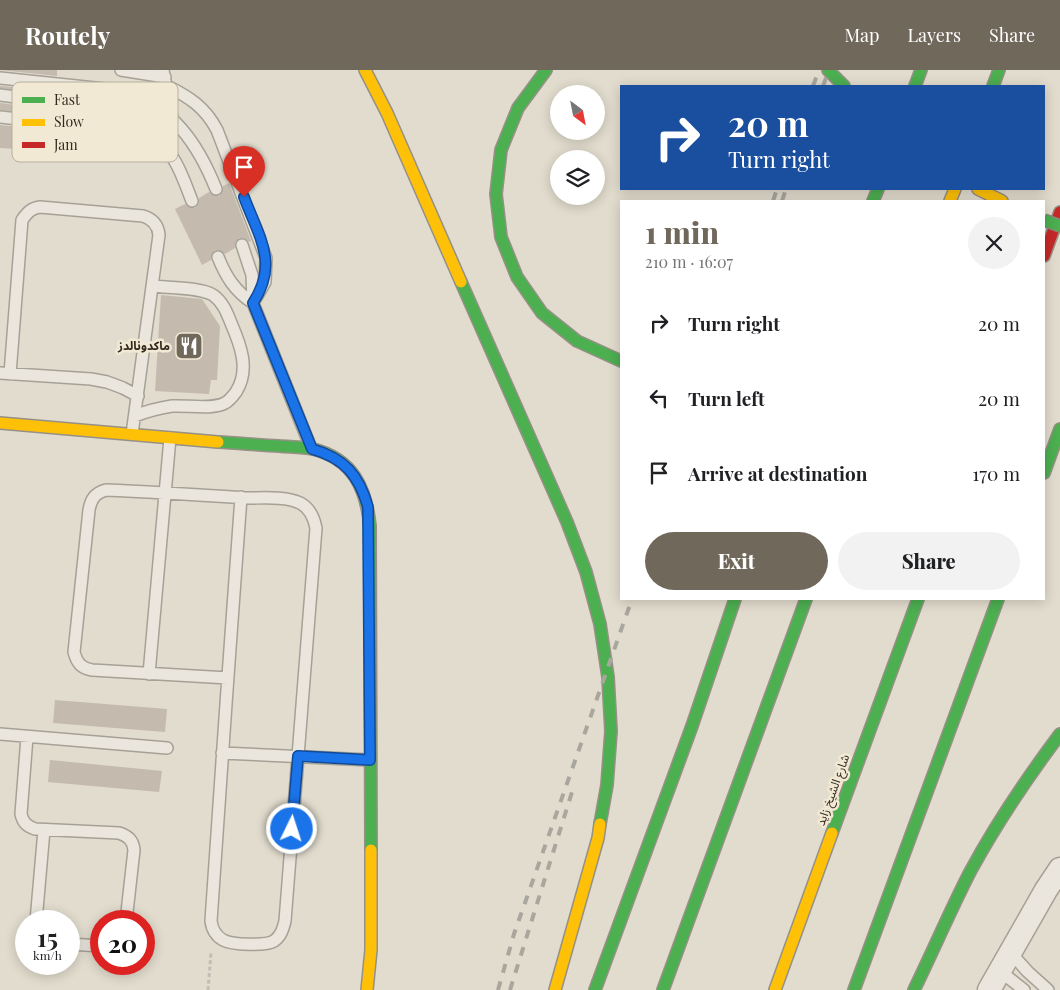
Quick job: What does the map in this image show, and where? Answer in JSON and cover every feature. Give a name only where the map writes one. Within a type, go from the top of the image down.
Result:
[{"type":"main road","points":[[365,70],[387,113],[567,522],[586,572],[600,624],[608,677],[611,731],[607,785],[598,838],[555,990]]},
{"type":"main road","points":[[546,70],[534,83],[516,111],[503,141],[496,172],[495,205],[500,237],[512,267],[528,295],[549,320],[574,340],[603,355],[620,361]]},
{"type":"main road","points":[[828,70],[843,85]]},
{"type":"main road","points":[[915,85],[921,70]]},
{"type":"main road","points":[[992,85],[998,70]]},
{"type":"main road","points":[[980,190],[1000,200]]},
{"type":"main road","points":[[1045,253],[1060,212]]},
{"type":"main road","points":[[1045,220],[1060,226]]},
{"type":"main road","points":[[0,423],[312,449],[326,453],[338,460],[352,473],[363,489],[368,507],[371,950],[368,990]]},
{"type":"main road","points":[[1045,470],[1060,429]]},
{"type":"main road","points":[[595,990],[692,726],[735,600]]},
{"type":"main road","points":[[663,990],[806,600]]},
{"type":"main road","name":"شارع الشيخ زايد","points":[[774,990],[918,600]]},
{"type":"main road","points":[[854,990],[998,600]]},
{"type":"main road","points":[[914,990],[970,873],[992,834],[1016,795],[1060,734]]},
{"type":"street","points":[[989,990],[1005,961],[1053,891],[1060,869]]},
{"type":"lane","points":[[121,70],[165,78]]},
{"type":"lane","points":[[0,78],[38,82]]},
{"type":"lane","points":[[178,89],[212,119],[266,258],[265,282],[253,303]]},
{"type":"lane","points":[[178,125],[201,157],[216,189]]},
{"type":"lane","points":[[177,162],[192,201]]},
{"type":"lane","points":[[132,434],[138,396],[152,286],[160,235],[158,228],[150,218],[144,216],[40,207],[29,211],[22,220],[5,374],[91,379],[107,382],[138,396]]},
{"type":"lane","points":[[242,245],[252,275],[253,303],[312,449]]},
{"type":"lane","points":[[218,257],[224,273],[232,285],[253,303]]},
{"type":"lane","points":[[135,416],[172,406],[215,407],[226,403],[234,395],[244,374],[244,362],[237,337],[220,302],[204,292],[152,286]]},
{"type":"lane","points":[[150,674],[170,438]]},
{"type":"lane","points":[[228,678],[85,669],[76,659],[74,652],[90,503],[99,492],[106,490],[165,494],[241,497],[293,500],[309,510],[314,518],[316,528],[283,929],[273,942],[265,944],[222,940],[212,928],[211,921],[241,497]]},
{"type":"lane","points":[[0,734],[166,748]]},
{"type":"lane","points":[[27,737],[22,820],[30,827],[44,830],[119,833],[130,839],[134,850],[127,910]]},
{"type":"lane","points":[[222,753],[370,760]]},
{"type":"lane","points":[[37,910],[44,830]]},
{"type":"lane","points":[[1005,961],[1024,990]]},
{"type":"lane","points":[[1005,961],[1028,972],[1048,990]]},
{"type":"path","points":[[208,990],[212,949],[222,940]]},
{"type":"building","points":[[0,70],[57,70],[57,76]]},
{"type":"building","points":[[0,86],[12,87],[12,90],[0,88]]},
{"type":"building","points":[[0,103],[12,105],[12,111],[0,110]]},
{"type":"building","points":[[0,125],[12,126],[12,149],[0,148]]},
{"type":"building","points":[[229,183],[251,241],[239,238],[235,243],[235,248],[225,254],[215,250],[211,260],[202,265],[175,209],[185,204],[190,208],[195,208],[199,203],[199,198],[209,192],[219,196],[223,186]]},
{"type":"building","points":[[161,295],[202,299],[220,326],[217,380],[211,380],[209,394],[155,391]]},
{"type":"building","points":[[55,700],[167,709],[165,732],[53,723]]},
{"type":"building","points":[[50,760],[162,771],[159,792],[48,782]]},
{"type":"railway","points":[[813,85],[819,70]]},
{"type":"railway","points":[[823,85],[829,70]]},
{"type":"railway","points":[[773,200],[777,190]]},
{"type":"railway","points":[[782,200],[786,190]]},
{"type":"railway","points":[[498,990],[514,934],[632,600]]},
{"type":"railway","points":[[510,990],[572,792]]},
{"type":"traffic: fast","points":[[546,70],[518,108],[501,150],[496,194],[501,237],[517,277],[542,313],[577,341],[620,361]]},
{"type":"traffic: fast","points":[[828,70],[843,85]]},
{"type":"traffic: fast","points":[[915,85],[921,70]]},
{"type":"traffic: fast","points":[[993,85],[999,70]]},
{"type":"traffic: fast","points":[[873,200],[878,190]]},
{"type":"traffic: fast","points":[[1045,220],[1060,226]]},
{"type":"traffic: fast","points":[[461,282],[567,522],[586,572],[600,624],[608,677],[611,731],[607,785],[600,824]]},
{"type":"traffic: fast","points":[[1045,470],[1060,429]]},
{"type":"traffic: fast","points":[[218,442],[313,449],[327,454],[348,468],[361,488],[370,526],[371,850]]},
{"type":"traffic: fast","points":[[595,990],[692,726],[735,600]]},
{"type":"traffic: fast","points":[[663,990],[806,600]]},
{"type":"traffic: fast","points":[[832,833],[918,600]]},
{"type":"traffic: fast","points":[[854,990],[998,600]]},
{"type":"traffic: fast","points":[[914,990],[970,872],[990,836],[1012,801],[1060,734]]},
{"type":"traffic: slow","points":[[365,70],[387,113],[461,282]]},
{"type":"traffic: slow","points":[[950,200],[955,190]]},
{"type":"traffic: slow","points":[[980,190],[1000,200]]},
{"type":"traffic: slow","points":[[0,423],[218,442]]},
{"type":"traffic: slow","points":[[555,990],[598,838],[600,824]]},
{"type":"traffic: slow","points":[[775,990],[832,833]]},
{"type":"traffic: slow","points":[[367,990],[371,950],[371,850]]},
{"type":"traffic: jam","points":[[1045,253],[1060,212]]},
{"type":"place","name":"ماكدونالدز","points":[[189,346]]},
{"type":"route","points":[[244,197],[266,258],[265,282],[253,303],[312,449],[326,453],[338,460],[352,473],[363,489],[368,507],[370,526],[370,760],[298,756],[292,829]]}]
